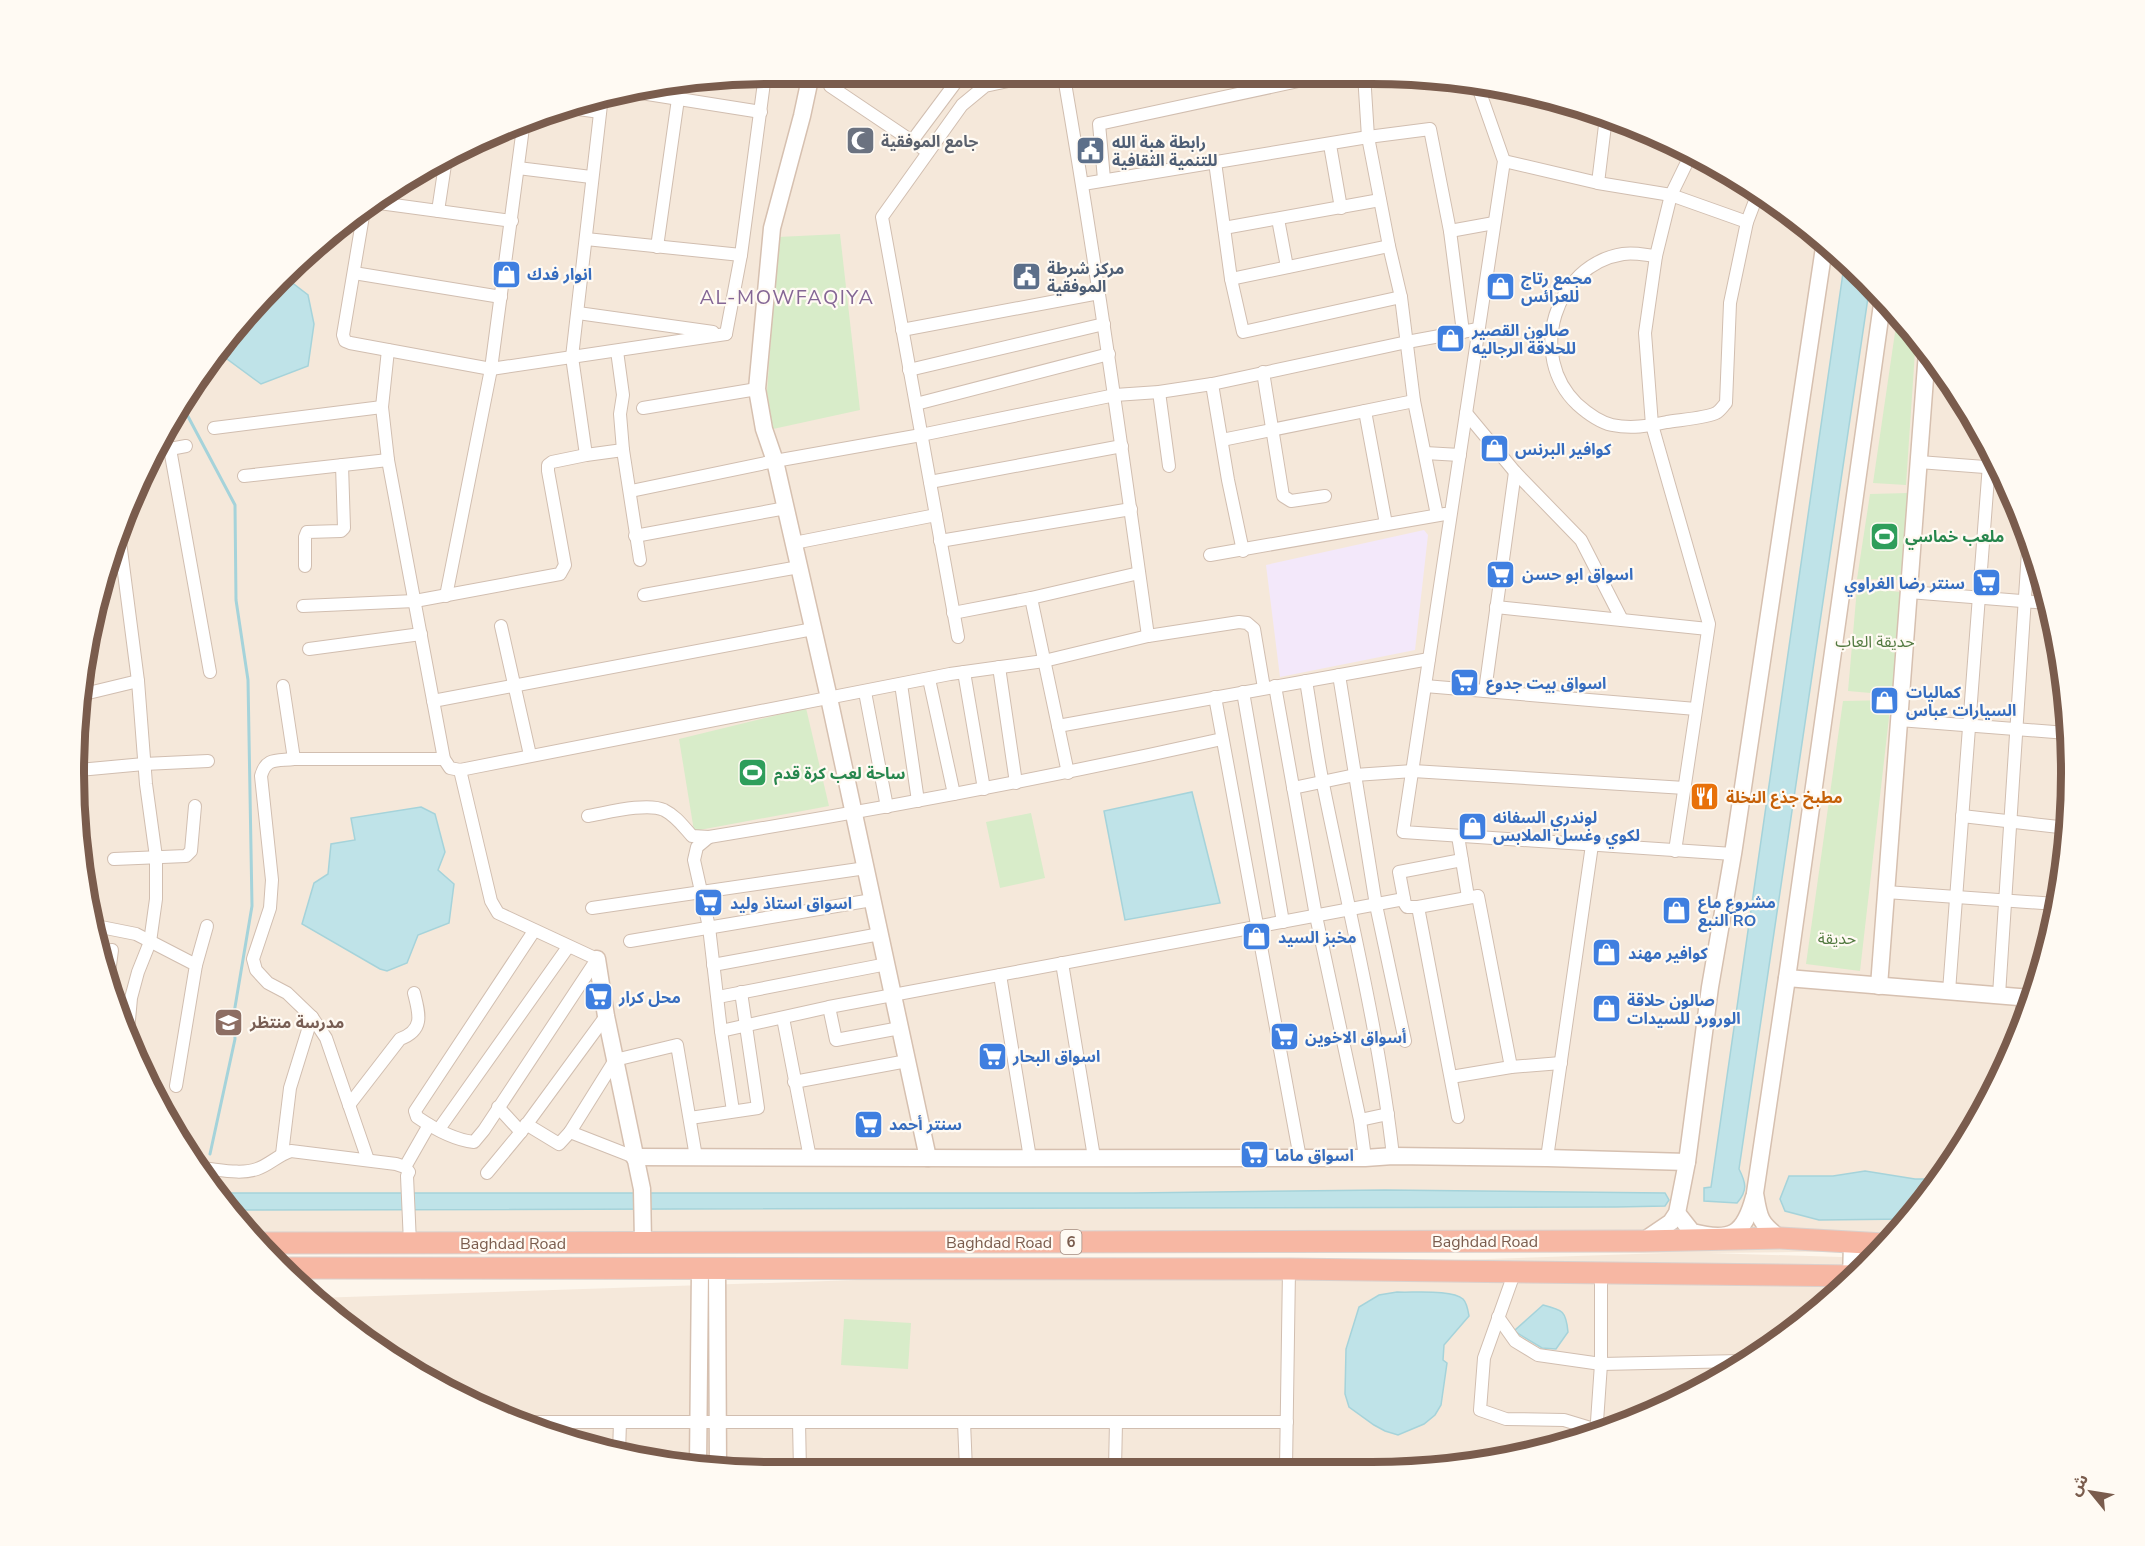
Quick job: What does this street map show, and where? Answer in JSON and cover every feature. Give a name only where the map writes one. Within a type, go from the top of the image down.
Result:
[{"type":"highway","name":"Baghdad Road","points":[[269,1242],[410,1236],[643,1242],[1643,1241],[1779,1238],[1870,1247]]},
{"type":"highway","name":"Baghdad Road","points":[[295,1268],[1289,1269],[1841,1277]]},
{"type":"street","points":[[726,334],[741,255],[764,84]]},
{"type":"street","points":[[809,84],[772,228],[757,389],[764,429],[775,461],[829,698],[928,1158]]},
{"type":"street","points":[[831,84],[830,86],[928,152]]},
{"type":"street","points":[[912,141],[955,84]]},
{"type":"street","points":[[958,637],[882,217],[962,105],[985,86],[994,84]]},
{"type":"street","points":[[1065,84],[1083,184],[1109,354],[1148,636]]},
{"type":"street","points":[[1104,180],[1099,124],[1285,84]]},
{"type":"street","points":[[1365,84],[1368,137],[1401,297],[1414,401],[1437,515]]},
{"type":"street","points":[[1480,93],[1504,161],[1403,832],[1733,854]]},
{"type":"street","points":[[653,95],[761,112]]},
{"type":"street","points":[[657,247],[678,99]]},
{"type":"street","points":[[586,455],[572,357],[601,106]]},
{"type":"street","points":[[586,110],[600,112]]},
{"type":"street","points":[[1598,183],[1605,125]]},
{"type":"street","points":[[1083,184],[1368,137],[1430,129],[1450,231],[1463,332]]},
{"type":"street","points":[[446,596],[491,369],[523,131]]},
{"type":"street","points":[[1330,145],[1341,208]]},
{"type":"street","points":[[1504,161],[1598,183],[1671,195],[1747,222]]},
{"type":"street","points":[[1675,850],[1709,624],[1652,425],[1645,333],[1656,256],[1671,195],[1688,161]]},
{"type":"street","points":[[1215,162],[1231,279],[1243,332],[1401,297]]},
{"type":"street","points":[[438,211],[445,167]]},
{"type":"street","points":[[518,168],[591,177]]},
{"type":"street","points":[[1224,228],[1380,200]]},
{"type":"street","points":[[1656,256],[1624,254],[1611,257],[1589,268],[1566,292],[1555,315],[1550,350],[1561,384],[1571,398],[1591,416],[1610,425],[1636,428],[1717,413],[1726,403],[1730,303],[1747,222],[1755,200]]},
{"type":"street","points":[[385,204],[512,221]]},
{"type":"street","points":[[1278,219],[1287,267]]},
{"type":"street","points":[[362,220],[343,335],[345,341],[491,369],[726,334]]},
{"type":"street","points":[[1450,231],[1494,223]]},
{"type":"street","points":[[586,239],[741,255]]},
{"type":"street","points":[[1231,279],[1389,246]]},
{"type":"street","points":[[1643,1241],[1671,1222],[1677,1212],[1687,1162],[1710,987],[1733,854],[1823,253]]},
{"type":"street","points":[[354,273],[501,297]]},
{"type":"street","points":[[902,330],[1099,293]]},
{"type":"street","points":[[1677,1212],[1692,1232],[1721,1236],[1735,1233],[1741,1229],[1748,1218],[1755,1193],[1788,978],[1881,310]]},
{"type":"street","points":[[578,313],[726,334]]},
{"type":"street","points":[[909,370],[1104,324]]},
{"type":"street","points":[[631,491],[1115,395],[1159,392],[1212,384],[1478,329]]},
{"type":"street","points":[[388,350],[382,407],[388,460],[444,759],[450,768],[460,770],[964,672],[1044,661],[1148,636],[1239,622],[1247,623],[1254,629],[1293,788],[1316,916],[1360,1120],[1365,1158]]},
{"type":"street","points":[[617,351],[622,395],[620,414],[623,450],[640,560]]},
{"type":"street","points":[[916,404],[1109,354]]},
{"type":"street","points":[[1879,986],[1926,364]]},
{"type":"street","points":[[1263,372],[1283,496],[1292,501],[1325,496]]},
{"type":"street","points":[[1212,384],[1243,551]]},
{"type":"street","points":[[643,408],[757,389]]},
{"type":"street","points":[[1159,392],[1169,466]]},
{"type":"street","points":[[1222,441],[1414,401]]},
{"type":"street","points":[[214,428],[382,407]]},
{"type":"street","points":[[1365,411],[1386,524]]},
{"type":"street","points":[[1466,413],[1515,472],[1581,540],[1622,620]]},
{"type":"street","points":[[164,450],[186,446]]},
{"type":"street","points":[[930,482],[1122,446]]},
{"type":"street","points":[[170,449],[210,672]]},
{"type":"street","points":[[303,606],[415,601],[560,574],[565,565],[548,471],[549,465],[552,462],[586,455],[623,450]]},
{"type":"street","points":[[1425,453],[1460,454]]},
{"type":"street","points":[[244,476],[388,460]]},
{"type":"street","points":[[1919,462],[1990,468]]},
{"type":"street","points":[[304,567],[307,532],[341,531],[344,528],[342,465]]},
{"type":"street","points":[[1485,691],[1515,472]]},
{"type":"street","points":[[1949,991],[1979,598],[1993,475]]},
{"type":"street","points":[[635,536],[786,508]]},
{"type":"street","points":[[940,541],[1131,509]]},
{"type":"street","points":[[1210,555],[1451,513]]},
{"type":"street","points":[[794,543],[936,515]]},
{"type":"street","points":[[121,551],[138,681],[144,764],[156,856],[156,899],[150,942],[134,985],[130,1021]]},
{"type":"street","points":[[1999,995],[2027,562]]},
{"type":"street","points":[[644,595],[799,567]]},
{"type":"street","points":[[953,613],[1139,573]]},
{"type":"street","points":[[1909,592],[2040,602]]},
{"type":"street","points":[[1031,598],[1068,773]]},
{"type":"street","points":[[1496,608],[1708,629]]},
{"type":"street","points":[[501,626],[530,755]]},
{"type":"street","points":[[433,701],[813,629]]},
{"type":"street","points":[[309,649],[421,634]]},
{"type":"street","points":[[1058,726],[1429,659]]},
{"type":"street","points":[[999,667],[1016,783]]},
{"type":"street","points":[[964,672],[984,789]]},
{"type":"street","points":[[1339,675],[1376,905],[1405,1041]]},
{"type":"street","points":[[929,679],[954,794]]},
{"type":"street","points":[[89,693],[138,681]]},
{"type":"street","points":[[1306,681],[1323,783],[1351,910],[1388,1114],[1393,1156]]},
{"type":"street","points":[[901,684],[918,801]]},
{"type":"street","points":[[283,686],[294,759]]},
{"type":"street","points":[[1425,686],[1696,709]]},
{"type":"street","points":[[865,692],[887,807]]},
{"type":"street","points":[[1243,692],[1283,922]]},
{"type":"street","points":[[1215,697],[1300,1158]]},
{"type":"street","points":[[1899,720],[2060,732]]},
{"type":"street","points":[[588,816],[633,808],[661,809],[677,819],[692,836],[709,837],[1016,783],[1222,739]]},
{"type":"street","points":[[368,1160],[326,1038],[312,1017],[287,993],[268,983],[256,970],[253,959],[270,908],[272,880],[261,776],[263,767],[270,761],[444,759]]},
{"type":"street","points":[[84,770],[208,761]]},
{"type":"street","points":[[460,770],[491,901],[498,914],[597,959]]},
{"type":"street","points":[[1293,788],[1355,775],[1413,771],[1685,788]]},
{"type":"street","points":[[114,859],[186,856],[191,851],[194,835],[195,806]]},
{"type":"street","points":[[1962,816],[2059,828]]},
{"type":"street","points":[[1458,836],[1468,897]]},
{"type":"street","points":[[709,837],[697,847],[694,860],[709,927],[733,1111]]},
{"type":"street","points":[[1547,1158],[1592,845]]},
{"type":"street","points":[[1462,861],[1399,873],[1404,899],[1407,907],[1418,907],[1478,896],[1511,1066]]},
{"type":"street","points":[[592,908],[866,868]]},
{"type":"street","points":[[1886,892],[2049,904]]},
{"type":"street","points":[[721,1030],[829,1007],[1404,899]]},
{"type":"street","points":[[630,941],[872,900]]},
{"type":"street","points":[[1418,907],[1458,1117]]},
{"type":"street","points":[[176,1086],[196,965],[207,926]]},
{"type":"street","points":[[102,927],[136,934],[196,965]]},
{"type":"street","points":[[534,931],[415,1111],[417,1118],[463,1141],[474,1142],[597,959]]},
{"type":"street","points":[[713,964],[880,933]]},
{"type":"street","points":[[410,1236],[406,1171],[434,1127],[568,947]]},
{"type":"street","points":[[110,962],[112,950]]},
{"type":"street","points":[[597,959],[606,1016],[642,1189],[643,1242]]},
{"type":"street","points":[[1062,963],[1094,1157]]},
{"type":"street","points":[[718,998],[887,964]]},
{"type":"street","points":[[1000,975],[1030,1158]]},
{"type":"street","points":[[1788,978],[2023,997]]},
{"type":"street","points":[[690,1118],[758,1108],[741,992]]},
{"type":"street","points":[[349,1105],[400,1039],[408,1036],[418,1024],[420,1015],[414,993]]},
{"type":"street","points":[[829,1007],[836,1040],[900,1029]]},
{"type":"street","points":[[487,1173],[606,1016]]},
{"type":"street","points":[[282,1154],[290,1088],[312,1017]]},
{"type":"street","points":[[783,1018],[810,1158]]},
{"type":"street","points":[[498,1107],[523,1128],[559,1144],[570,1132],[615,1060],[677,1044],[696,1157]]},
{"type":"street","points":[[794,1082],[908,1061]]},
{"type":"street","points":[[1450,1077],[1511,1066],[1561,1063]]},
{"type":"street","points":[[1360,1120],[1388,1114]]},
{"type":"street","points":[[570,1132],[634,1157],[1365,1158],[1393,1156],[1687,1162]]},
{"type":"street","points":[[209,1169],[247,1172],[291,1151],[396,1164],[406,1171]]},
{"type":"street","points":[[1755,1193],[1761,1220],[1766,1228],[1779,1238]]},
{"type":"street","points":[[709,1268],[718,1460]]},
{"type":"street","points":[[698,1458],[698,1422],[709,1268]]},
{"type":"street","points":[[1286,1462],[1289,1269]]},
{"type":"street","points":[[1515,1271],[1484,1358],[1479,1410],[1506,1419],[1564,1420],[1585,1428]]},
{"type":"street","points":[[1598,1423],[1601,1364],[1601,1272]]},
{"type":"street","points":[[1498,1317],[1515,1341],[1538,1355],[1601,1364],[1730,1361]]},
{"type":"street","points":[[553,1425],[620,1422],[1287,1422]]},
{"type":"street","points":[[619,1445],[620,1422]]},
{"type":"street","points":[[799,1422],[800,1462]]},
{"type":"street","points":[[964,1422],[966,1462]]},
{"type":"street","points":[[1115,1462],[1116,1422]]},
{"type":"shaded area","points":[[773,84],[1417,85],[1506,97],[1550,107],[1636,136],[1717,176],[1791,226],[1826,255],[1890,319],[1945,390],[1990,468],[2009,509],[2024,552],[2038,595],[2048,639],[2060,728],[2060,818],[2048,907],[2038,951],[2009,1037],[1969,1118],[1945,1156],[1919,1192],[1867,1251],[1709,1253],[1861,1258],[1791,1320],[1716,1370],[1636,1410],[1550,1439],[1462,1456],[1417,1461],[1372,1462],[773,1462],[728,1461],[639,1449],[595,1439],[509,1410],[428,1370],[390,1346],[327,1298],[1666,1253],[260,1232],[226,1192],[200,1156],[176,1118],[136,1037],[107,951],[97,907],[85,818],[85,728],[97,639],[107,595],[136,509],[176,428],[226,354],[255,319],[319,255],[390,200],[428,176],[509,136],[595,107],[639,97],[728,85]]},
{"type":"shaded area","points":[[1424,530],[1428,535],[1415,650],[1280,677],[1266,565]]},
{"type":"green space","points":[[840,234],[860,410],[773,429],[767,392],[778,237]]},
{"type":"green space","points":[[1896,326],[1915,349],[1906,485],[1873,483]]},
{"type":"green space","name":"ملعب خماسي","points":[[1908,493],[1903,580],[1857,579],[1870,494]]},
{"type":"green space","name":"حديقة العاب","points":[[1857,588],[1902,592],[1893,695],[1848,691]]},
{"type":"green space","name":"حديقة","points":[[1891,700],[1860,971],[1806,964],[1843,701]]},
{"type":"green space","name":"ساحة لعب كرة قدم","points":[[806,708],[829,806],[694,831],[679,739]]},
{"type":"green space","points":[[1031,813],[1045,878],[1000,888],[986,822]]},
{"type":"green space","points":[[844,1319],[911,1323],[908,1369],[841,1365]]},
{"type":"water","points":[[1843,271],[1868,296],[1739,1169],[1744,1182],[1744,1190],[1737,1203],[1704,1201],[1704,1188],[1711,1187]]},
{"type":"water","points":[[291,282],[308,295],[314,324],[308,366],[261,384],[224,357],[255,319]]},
{"type":"water","points":[[1192,792],[1220,903],[1125,920],[1104,811]]},
{"type":"water","points":[[421,807],[435,814],[445,852],[438,870],[454,884],[449,923],[418,935],[407,963],[387,971],[302,924],[314,883],[328,874],[331,844],[355,840],[351,818]]},
{"type":"water","points":[[1865,1171],[1928,1179],[1897,1219],[1819,1220],[1785,1211],[1780,1199],[1789,1176],[1833,1176]]},
{"type":"water","points":[[1385,1190],[1665,1193],[1669,1200],[1665,1206],[1616,1207],[241,1210],[227,1193],[1134,1193]]},
{"type":"water","points":[[1397,1292],[1441,1293],[1458,1296],[1465,1302],[1469,1316],[1444,1345],[1443,1360],[1447,1363],[1441,1405],[1435,1415],[1424,1424],[1398,1435],[1374,1425],[1349,1407],[1345,1394],[1346,1349],[1359,1307],[1379,1295]]},
{"type":"water","points":[[1543,1305],[1559,1310],[1566,1320],[1568,1332],[1556,1349],[1542,1348],[1514,1331]]},
{"type":"waterway","points":[[186,412],[235,505],[236,600],[248,680],[252,906],[234,1013],[235,1039],[210,1154]]},
{"type":"place","name":"جامع الموفقية","points":[[860,141]]},
{"type":"place","name":"رابطة هبة الله للتنمية الثقافية","points":[[1091,151]]},
{"type":"place","name":"انوار فدك","points":[[506,274]]},
{"type":"place","name":"مركز شرطة الموفقية","points":[[1026,277]]},
{"type":"place","name":"مجمع رتاج للعرائس","points":[[1500,287]]},
{"type":"place","name":"صالون القصير للحلاقة الرجاليه","points":[[1451,339]]},
{"type":"place","name":"كوافير البرنس","points":[[1494,449]]},
{"type":"place","name":"ملعب خماسي","points":[[1884,536]]},
{"type":"place","name":"اسواق ابو حسن","points":[[1501,574]]},
{"type":"place","name":"سنتر رضا الغراوي","points":[[1986,583]]},
{"type":"place","name":"اسواق بيت جدوع","points":[[1465,683]]},
{"type":"place","name":"كماليات السيارات عباس","points":[[1885,701]]},
{"type":"place","name":"ساحة لعب كرة قدم","points":[[753,773]]},
{"type":"place","name":"مطبخ جذع النخلة","points":[[1705,797]]},
{"type":"place","name":"لوندري السفانه لكوي وغسل الملابس","points":[[1472,826]]},
{"type":"place","name":"اسواق استاذ وليد","points":[[709,903]]},
{"type":"place","name":"مشروع ماع النبع RO","points":[[1677,911]]},
{"type":"place","name":"مخبز السيد","points":[[1257,937]]},
{"type":"place","name":"كوافير مهند","points":[[1607,953]]},
{"type":"place","name":"محل كرار","points":[[598,997]]},
{"type":"place","name":"صالون حلاقة الورورد للسيدات","points":[[1606,1009]]},
{"type":"place","name":"مدرسة منتظر","points":[[229,1022]]},
{"type":"place","name":"أسواق الاخوين","points":[[1284,1037]]},
{"type":"place","name":"اسواق البحار","points":[[992,1056]]},
{"type":"place","name":"سنتر أحمد","points":[[868,1124]]},
{"type":"place","name":"اسواق ماما","points":[[1254,1155]]},
{"type":"district","name":"AL-MOWFAQIYA","points":[[787,297]]}]
